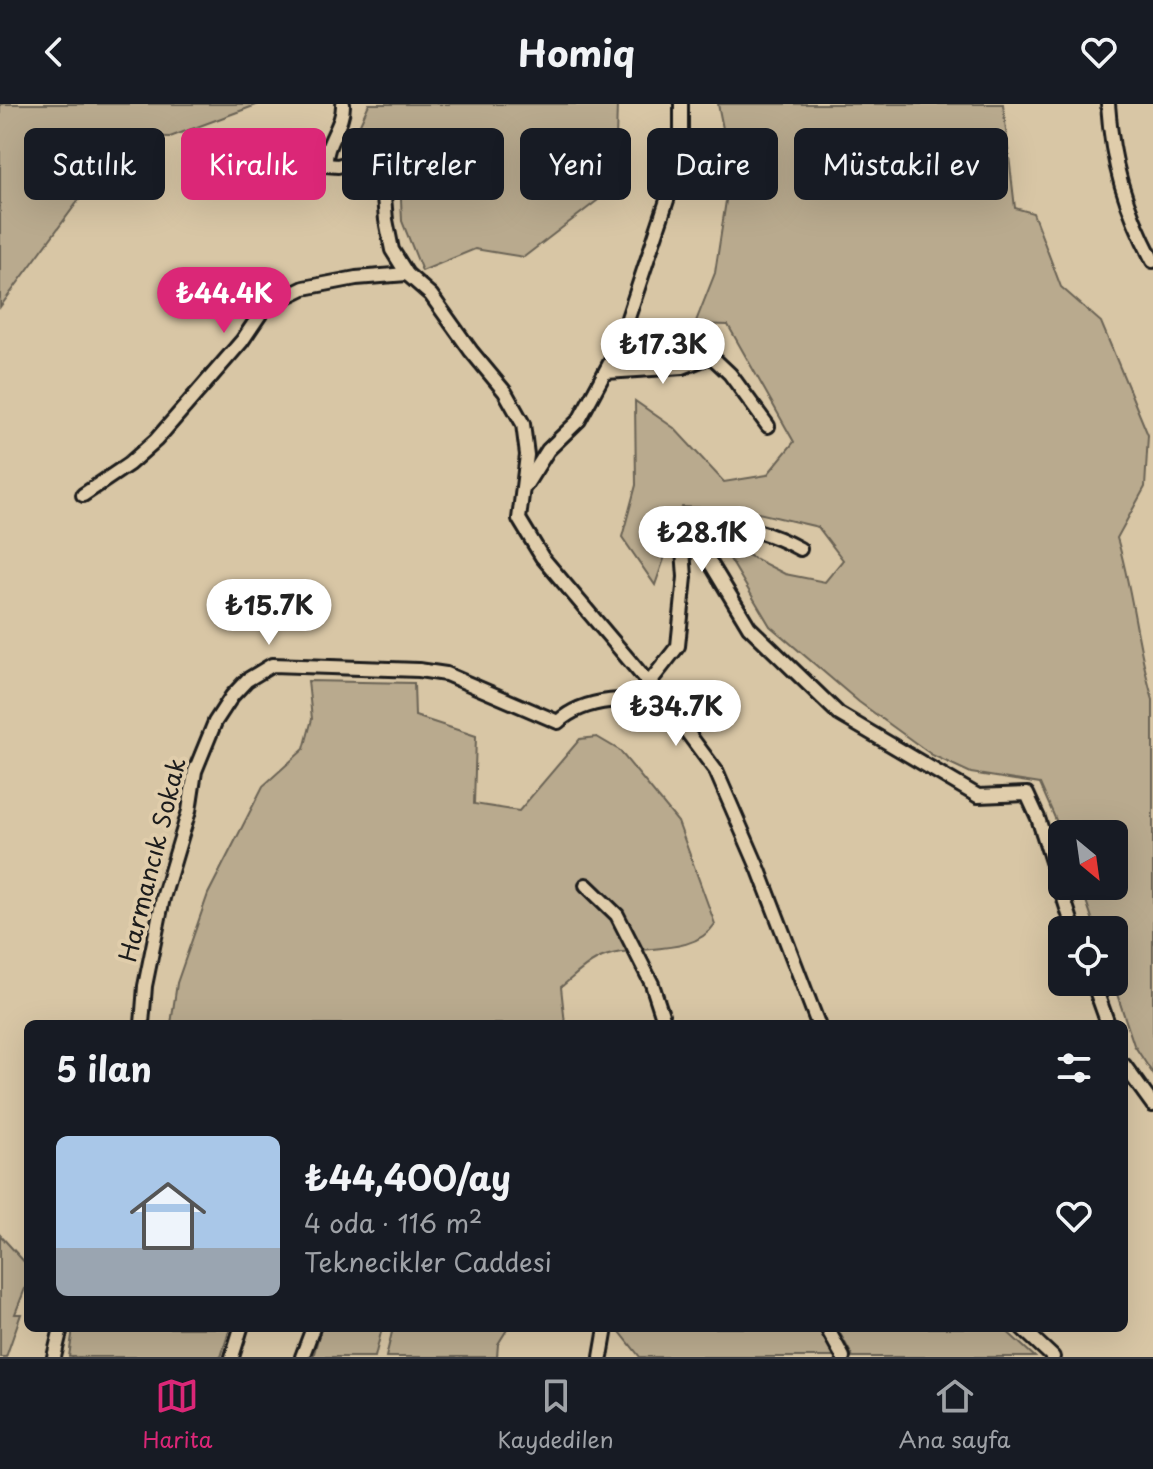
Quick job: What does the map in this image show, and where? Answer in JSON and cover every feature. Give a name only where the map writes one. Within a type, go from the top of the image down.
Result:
[{"type":"street","points":[[343,104],[340,123],[325,155],[326,165],[338,166],[359,159],[373,163],[382,174],[392,250],[407,274],[431,295],[505,392],[523,424],[527,455],[519,519],[542,557],[667,705],[716,771],[759,870],[816,1020]]},
{"type":"street","points":[[520,499],[530,475],[548,450],[579,420],[618,348],[675,176],[681,104]]},
{"type":"street","points":[[1108,104],[1121,190],[1153,261]]},
{"type":"street","points":[[83,495],[129,464],[156,440],[242,341],[265,307],[304,288],[356,278],[407,274]]},
{"type":"street","points":[[606,372],[683,367],[711,356],[730,374],[768,426]]},
{"type":"street","points":[[649,683],[678,646],[685,577],[682,536],[694,518],[748,526],[779,537],[800,549]]},
{"type":"street","points":[[688,526],[749,627],[839,714],[978,796],[1027,794],[1038,818],[1070,916]]},
{"type":"street","name":"Harmancık Sokak","points":[[142,1020],[145,986],[163,898],[189,811],[195,771],[215,722],[247,680],[272,665],[419,670],[446,674],[558,722],[585,705],[621,700],[667,705]]},
{"type":"street","points":[[586,885],[617,915],[641,959],[664,1020]]},
{"type":"street","points":[[1098,996],[1107,1020]]},
{"type":"street","points":[[1128,1071],[1153,1105]]},
{"type":"street","points":[[54,1357],[60,1332]]},
{"type":"street","points":[[232,1357],[240,1332]]},
{"type":"street","points":[[302,1357],[311,1332]]},
{"type":"street","points":[[601,1357],[605,1332]]},
{"type":"street","points":[[829,1332],[843,1357]]},
{"type":"street","points":[[1026,1332],[1053,1357]]},
{"type":"shaded area","points":[[0,104],[259,104],[194,128],[181,128],[181,133],[170,137],[165,137],[165,128],[24,128],[24,200],[79,200],[0,307]]},
{"type":"shaded area","points":[[369,104],[617,104],[616,128],[520,128],[520,200],[598,200],[524,257],[475,249],[422,271],[402,221],[401,200],[504,200],[504,128],[358,128]]},
{"type":"shaded area","points":[[718,104],[1003,104],[1006,128],[794,128],[794,200],[1008,200],[1008,147],[1015,208],[1033,213],[1061,287],[1101,322],[1148,435],[1145,487],[1117,538],[1153,700],[1153,1074],[1134,1045],[1118,996],[1128,996],[1128,916],[1091,916],[1086,900],[1128,900],[1128,820],[1056,820],[1040,784],[971,773],[932,755],[859,702],[770,626],[721,544],[785,574],[825,582],[843,560],[818,527],[741,509],[682,507],[655,585],[622,537],[636,485],[635,401],[674,428],[724,482],[767,475],[794,442],[728,325],[695,324],[715,273],[726,200],[778,200],[778,128],[723,128]]},
{"type":"shaded area","points":[[308,681],[414,683],[415,716],[476,736],[474,804],[519,811],[580,739],[597,737],[619,750],[678,822],[715,924],[691,942],[610,954],[587,965],[561,987],[565,1020],[172,1020],[177,983],[208,894],[263,786],[304,749],[312,719]]},
{"type":"shaded area","points":[[0,1235],[24,1262],[24,1291],[15,1314],[21,1314],[6,1357],[0,1357]]},
{"type":"shaded area","points":[[72,1332],[229,1332],[221,1357],[69,1357]]},
{"type":"shaded area","points":[[320,1332],[381,1332],[375,1357],[313,1357]]},
{"type":"shaded area","points":[[392,1332],[506,1332],[498,1344],[497,1357],[386,1357]]},
{"type":"shaded area","points":[[620,1332],[822,1332],[835,1357],[640,1357]]},
{"type":"shaded area","points":[[839,1332],[1007,1332],[1035,1357],[853,1357]]}]
